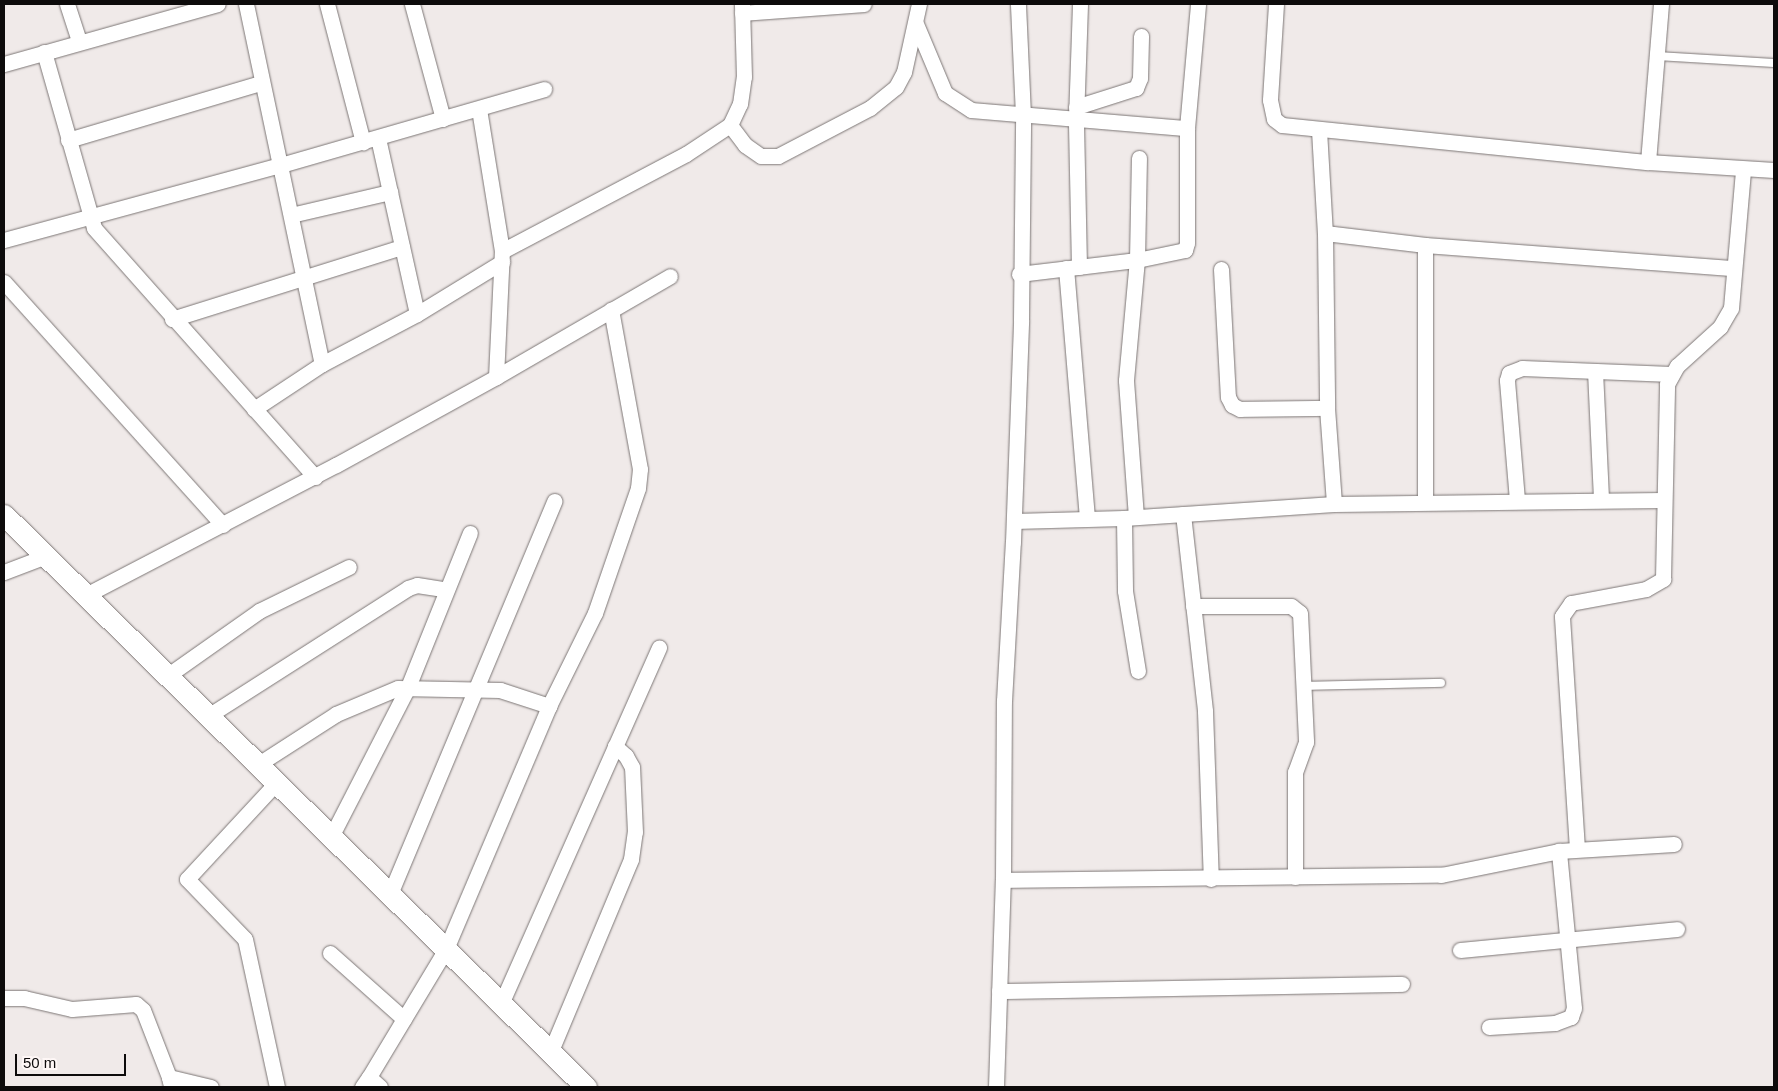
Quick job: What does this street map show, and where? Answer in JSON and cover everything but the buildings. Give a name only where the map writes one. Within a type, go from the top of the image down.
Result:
[{"type":"main road","points":[[4,515],[84,596],[586,1087]]},
{"type":"street","points":[[67,4],[79,42]]},
{"type":"street","points":[[4,64],[79,42],[178,8],[218,4]]},
{"type":"street","points":[[246,4],[261,83],[282,165],[302,278],[322,364]]},
{"type":"street","points":[[327,4],[363,142]]},
{"type":"street","points":[[412,4],[443,119]]},
{"type":"street","points":[[254,409],[322,364],[417,314],[502,257],[686,154],[730,125],[740,104],[744,77],[742,8],[864,4]]},
{"type":"street","points":[[730,125],[744,145],[761,156],[778,156],[870,108],[896,86],[904,72],[919,4]]},
{"type":"street","points":[[996,1087],[1003,880],[1004,701],[1014,521],[1022,115],[1018,4]]},
{"type":"street","points":[[1080,4],[1072,268],[1087,518]]},
{"type":"street","points":[[1019,274],[1137,260],[1178,254],[1185,250],[1188,243],[1187,128],[1198,4]]},
{"type":"street","points":[[1276,4],[1270,100],[1274,119],[1282,125],[1648,162],[1743,170],[1774,170]]},
{"type":"street","points":[[1648,162],[1662,4]]},
{"type":"street","points":[[916,22],[944,93],[971,110],[1022,115],[1076,113],[1187,128]]},
{"type":"street","points":[[1076,113],[1136,88],[1140,78],[1141,36]]},
{"type":"street","points":[[44,52],[88,216],[103,241],[315,477]]},
{"type":"street","points":[[68,140],[261,83]]},
{"type":"street","points":[[4,240],[282,165],[544,89]]},
{"type":"street","points":[[479,109],[502,257],[496,378]]},
{"type":"street","points":[[1319,130],[1325,233],[1327,408],[1334,504]]},
{"type":"street","points":[[378,138],[417,314]]},
{"type":"street","points":[[1138,671],[1125,591],[1130,518],[1126,380],[1137,260],[1139,158]]},
{"type":"street","points":[[1577,849],[1562,616],[1571,603],[1646,589],[1663,579],[1667,384],[1671,374],[1727,318],[1734,268],[1743,170]]},
{"type":"street","points":[[290,215],[390,192]]},
{"type":"street","points":[[1325,233],[1425,245],[1734,268]]},
{"type":"street","points":[[1425,245],[1425,501]]},
{"type":"street","points":[[172,319],[402,247]]},
{"type":"street","points":[[1221,269],[1228,397],[1232,405],[1240,409],[1327,408]]},
{"type":"street","points":[[84,596],[315,477],[496,378],[670,276]]},
{"type":"street","points":[[4,282],[223,525]]},
{"type":"street","points":[[370,1084],[404,1019],[446,950],[549,706],[595,613],[640,478],[612,310]]},
{"type":"street","points":[[1517,500],[1507,380],[1509,373],[1522,368],[1671,374]]},
{"type":"street","points":[[1595,371],[1601,498]]},
{"type":"street","points":[[1014,521],[1130,518],[1334,504],[1425,501],[1601,498],[1664,500]]},
{"type":"street","points":[[390,894],[478,689],[554,501]]},
{"type":"street","points":[[1182,514],[1205,711],[1212,879]]},
{"type":"street","points":[[331,837],[408,686],[470,533]]},
{"type":"street","points":[[4,572],[46,556]]},
{"type":"street","points":[[167,676],[259,611],[349,567]]},
{"type":"street","points":[[208,716],[408,588],[417,585],[447,590]]},
{"type":"street","points":[[1193,606],[1297,609],[1302,620],[1306,742],[1295,772],[1295,877]]},
{"type":"street","points":[[501,1004],[659,647]]},
{"type":"street","points":[[257,765],[336,714],[392,690],[408,686],[509,692],[549,706]]},
{"type":"street","points":[[550,1052],[631,859],[635,832],[632,767],[626,756],[615,746]]},
{"type":"street","points":[[276,783],[188,879],[245,939],[277,1087]]},
{"type":"street","points":[[1003,880],[1452,875],[1559,851],[1674,844]]},
{"type":"street","points":[[1489,1028],[1555,1023],[1571,1017],[1574,1008],[1559,851]]},
{"type":"street","points":[[1460,950],[1677,929]]},
{"type":"street","points":[[330,953],[404,1019]]},
{"type":"street","points":[[999,991],[1402,984]]},
{"type":"street","points":[[4,998],[24,998],[72,1009],[136,1004],[143,1010],[170,1082],[211,1087]]},
{"type":"lane","points":[[1657,56],[1774,64]]},
{"type":"lane","points":[[1304,686],[1441,683]]}]
